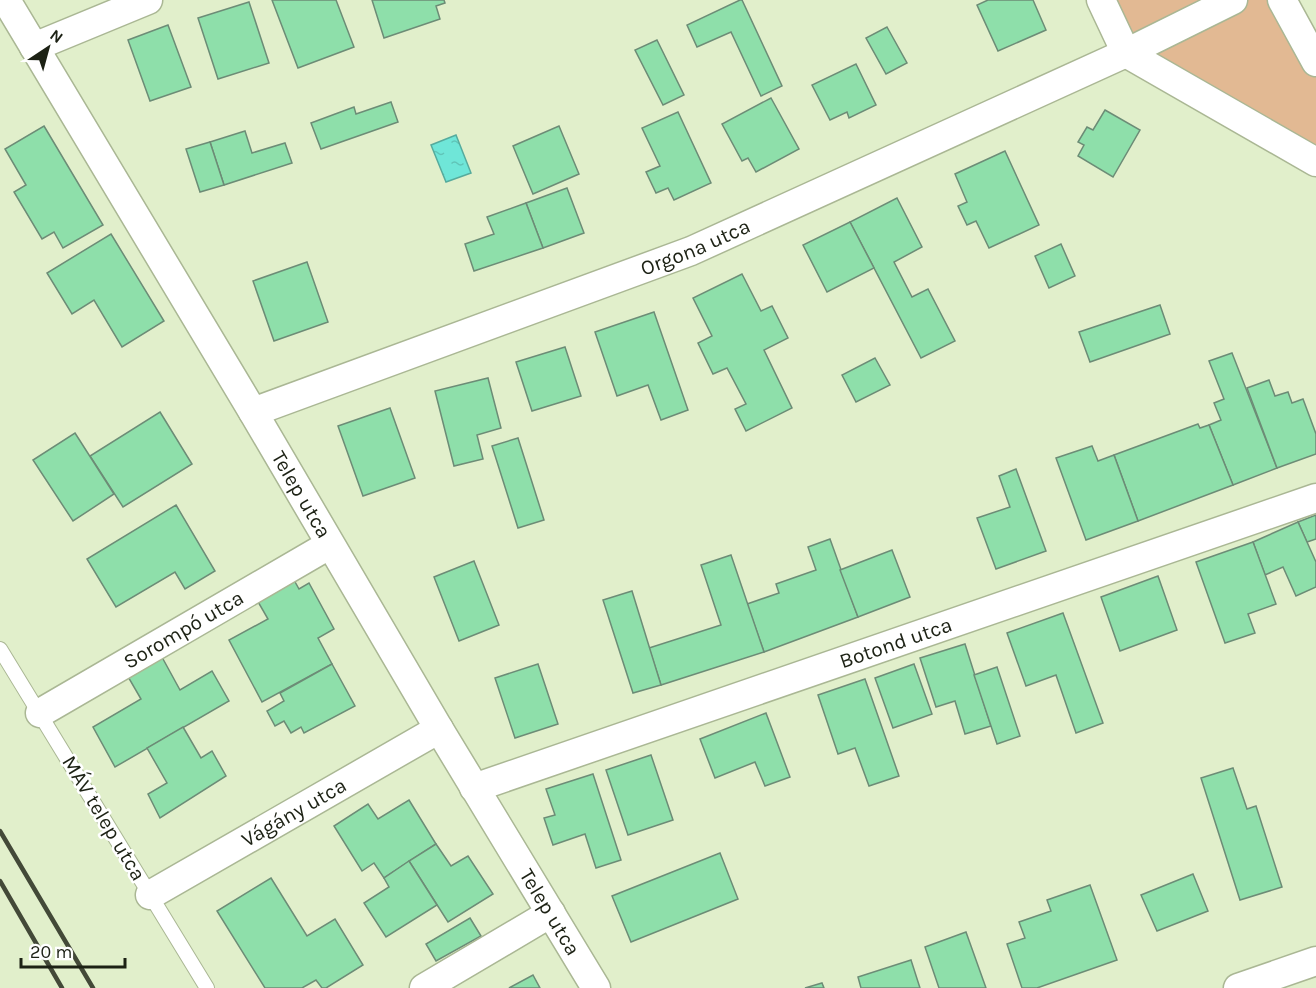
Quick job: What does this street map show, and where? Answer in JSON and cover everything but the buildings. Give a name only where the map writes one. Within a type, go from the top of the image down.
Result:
[{"type":"street","name":"Telep utca","points":[[6,0],[253,412],[329,545],[474,788],[596,988]]},
{"type":"street","points":[[34,47],[148,0]]},
{"type":"street","points":[[1101,0],[1126,53],[1316,162]]},
{"type":"street","name":"Orgona utca","points":[[253,412],[691,251],[1126,53],[1233,0]]},
{"type":"street","points":[[1281,0],[1316,62]]},
{"type":"street","name":"Botond utca","points":[[474,788],[1316,498]]},
{"type":"street","name":"Sorompó utca","points":[[40,713],[329,545]]},
{"type":"street","name":"Vágány utca","points":[[150,895],[439,729]]},
{"type":"street","points":[[424,988],[550,913]]},
{"type":"street","points":[[1238,988],[1316,961]]},
{"type":"lane","name":"MÁV telep utca","points":[[0,649],[207,988]]},
{"type":"shaded area","points":[[1101,0],[1282,0],[1316,62],[1316,162],[1126,53]]},
{"type":"water","points":[[456,135],[471,173],[446,182],[431,145]]},
{"type":"railway","points":[[0,831],[93,988]]},
{"type":"railway","points":[[0,881],[62,988]]}]
